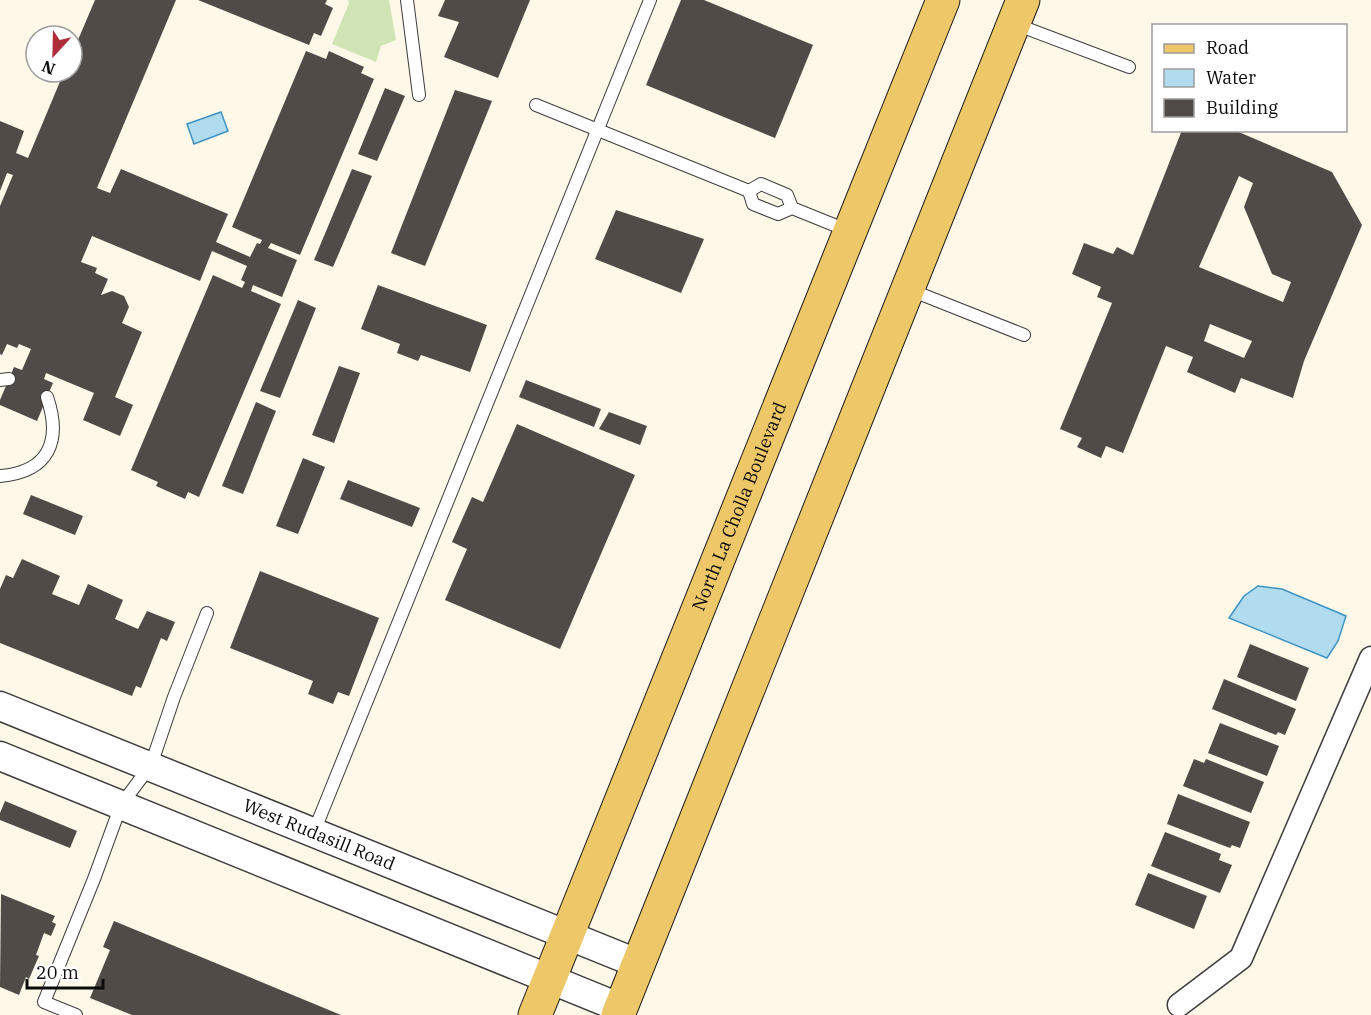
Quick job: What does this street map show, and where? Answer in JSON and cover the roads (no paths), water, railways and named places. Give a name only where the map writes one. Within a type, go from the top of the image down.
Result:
[{"type":"main road","name":"North La Cholla Boulevard","points":[[535,1015],[943,0]]},
{"type":"main road","points":[[620,1011],[1018,11]]},
{"type":"street","points":[[1179,1005],[1241,958],[1371,658]]},
{"type":"street","name":"West Rudasill Road","points":[[0,706],[151,765],[314,834],[639,964]]},
{"type":"street","points":[[0,756],[549,979],[620,1011]]},
{"type":"lane","points":[[407,0],[419,95]]},
{"type":"lane","points":[[314,834],[650,0]]},
{"type":"lane","points":[[1018,11],[1129,67]]},
{"type":"lane","points":[[536,105],[749,191]]},
{"type":"lane","points":[[749,191],[761,184],[787,195],[792,208]]},
{"type":"lane","points":[[749,191],[753,204],[778,214],[792,208],[850,232]]},
{"type":"lane","points":[[907,289],[1024,335]]},
{"type":"lane","points":[[0,476],[26,471],[40,462],[50,448],[54,432],[53,415],[47,397]]},
{"type":"lane","points":[[76,1015],[44,1002],[121,805],[151,765],[174,697],[207,613]]},
{"type":"water","points":[[221,112],[228,131],[194,144],[187,124]]},
{"type":"water","points":[[1258,586],[1282,589],[1346,616],[1338,641],[1327,658],[1229,618],[1244,596]]}]
